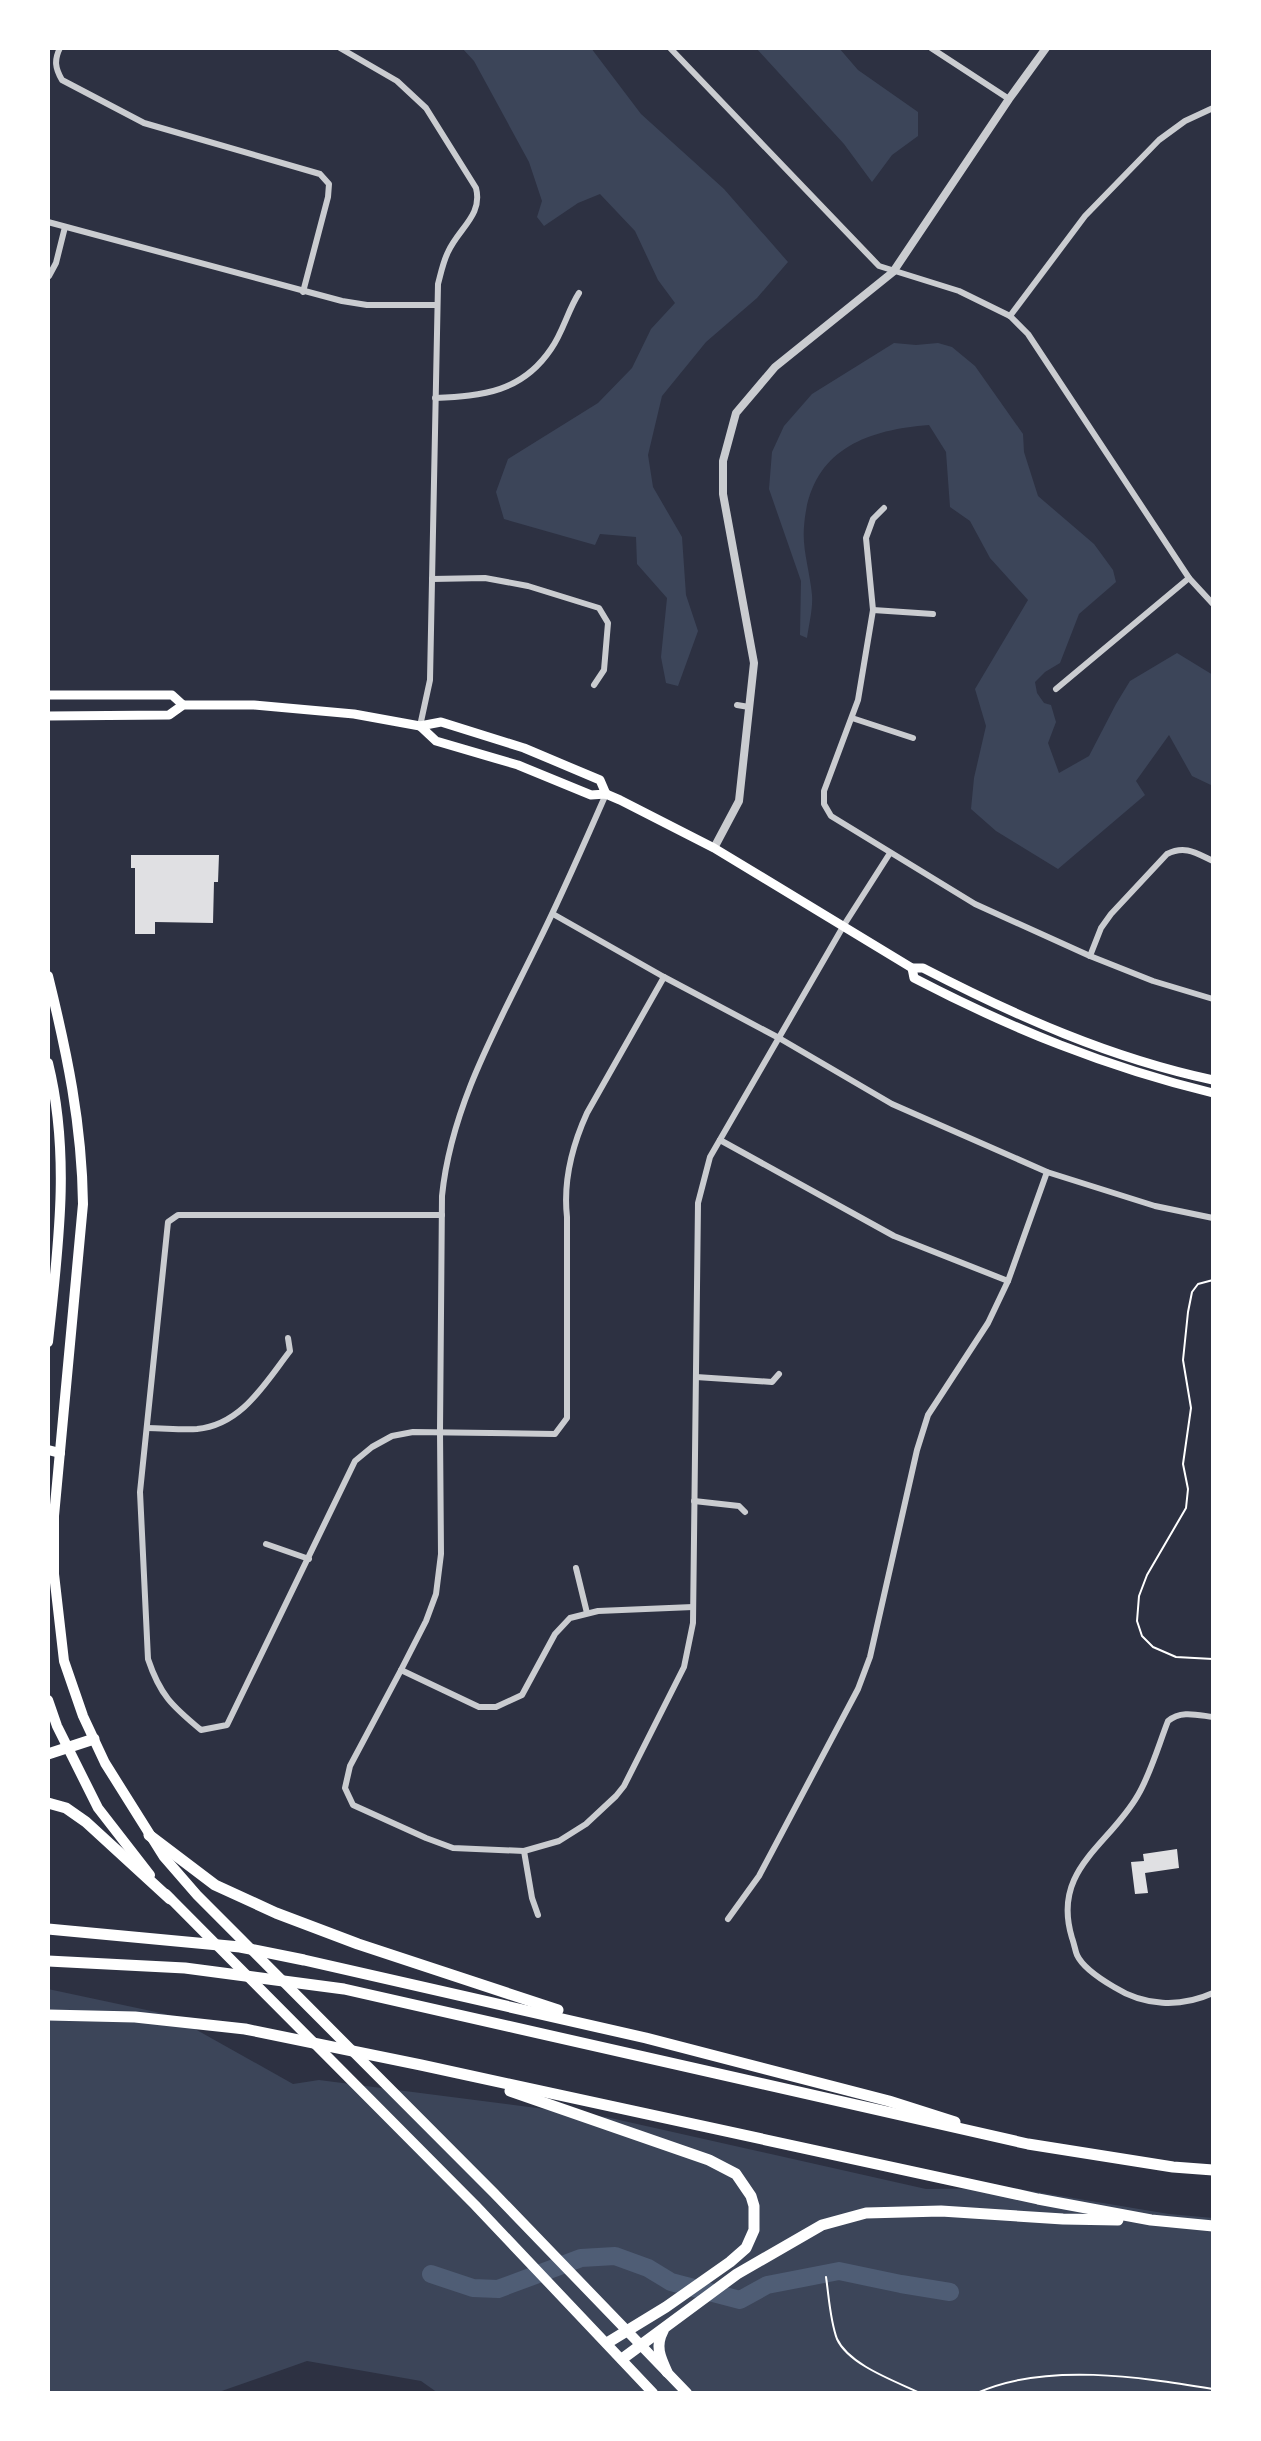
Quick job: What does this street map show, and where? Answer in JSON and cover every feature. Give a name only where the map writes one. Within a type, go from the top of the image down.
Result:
[{"type":"highway","points":[[48,1754],[94,1739]]},
{"type":"highway","points":[[48,1803],[66,1808],[86,1822],[170,1899]]},
{"type":"highway","points":[[149,1835],[215,1885],[276,1913],[495,1991],[646,2038]]},
{"type":"highway","points":[[48,1929],[240,1947],[304,1960],[646,2038],[889,2101],[1028,2144]]},
{"type":"highway","points":[[48,1961],[185,1968],[344,1989],[1028,2144],[1173,2167],[1213,2170]]},
{"type":"highway","points":[[48,2015],[135,2017],[245,2029],[1038,2199],[1151,2220]]},
{"type":"highway","points":[[464,2075],[709,2160],[736,2174],[751,2196],[754,2230],[746,2248],[666,2307],[607,2343]]},
{"type":"highway","points":[[622,2359],[737,2274],[822,2225],[866,2213],[941,2211],[1063,2219],[1151,2220],[1213,2226]]},
{"type":"highway","points":[[667,2372],[658,2342],[669,2326]]},
{"type":"main road","points":[[48,695],[172,695],[183,705]]},
{"type":"main road","points":[[48,716],[169,715],[183,705],[273,706],[354,714],[420,726],[441,722],[524,748],[600,780],[606,794]]},
{"type":"main road","points":[[420,726],[436,741],[518,765],[591,795],[606,794],[714,848],[912,968],[923,968],[1027,1020],[1085,1043],[1213,1080]]},
{"type":"main road","points":[[912,968],[914,978],[1022,1031],[1081,1055],[1213,1093]]},
{"type":"main road","points":[[48,976],[74,1091],[83,1174],[83,1204],[54,1516],[54,1574],[64,1661],[83,1716],[105,1763],[149,1835],[197,1895],[540,2239],[687,2393]]},
{"type":"main road","points":[[48,1063],[62,1175],[48,1342]]},
{"type":"main road","points":[[48,1450],[60,1453]]},
{"type":"main road","points":[[48,1700],[98,1808],[170,1899],[515,2246],[653,2393]]},
{"type":"street","points":[[60,48],[55,57],[56,69],[62,80],[144,123],[320,174],[329,184],[328,197],[303,292]]},
{"type":"street","points":[[340,48],[397,81],[426,108],[476,188],[479,200],[477,210],[447,253],[438,284],[430,680],[420,726]]},
{"type":"street","points":[[670,48],[879,266],[959,291],[1010,316],[1028,334],[1189,578],[1213,604]]},
{"type":"street","points":[[931,48],[1009,99]]},
{"type":"street","points":[[714,848],[739,801],[754,663],[723,494],[723,461],[736,413],[775,367],[893,272],[1046,48]]},
{"type":"street","points":[[1010,316],[1085,216],[1159,140],[1185,121],[1213,108]]},
{"type":"street","points":[[48,222],[303,292],[367,305],[437,305]]},
{"type":"street","points":[[49,276],[56,263],[65,227]]},
{"type":"street","points":[[435,398],[497,392],[516,383],[552,348],[579,293]]},
{"type":"street","points":[[884,508],[873,519],[866,538],[872,626],[852,718],[824,791],[824,804],[831,816],[975,904],[1090,956],[1153,981],[1213,999]]},
{"type":"street","points":[[432,579],[485,578],[528,586],[599,608],[608,623],[604,670],[594,685]]},
{"type":"street","points":[[1056,689],[1189,578]]},
{"type":"street","points":[[873,610],[933,614]]},
{"type":"street","points":[[737,705],[749,707]]},
{"type":"street","points":[[852,718],[913,738]]},
{"type":"street","points":[[606,794],[553,914],[476,1072],[451,1142],[445,1171],[442,1215],[441,1554],[436,1594],[426,1621],[350,1766],[345,1788],[353,1805],[453,1848],[524,1851],[559,1841],[586,1824],[624,1786],[684,1667],[693,1623],[698,1203],[710,1157],[844,925],[890,853]]},
{"type":"street","points":[[1090,956],[1101,928],[1111,914],[1167,854],[1177,849],[1187,849],[1213,861]]},
{"type":"street","points":[[553,914],[892,1104],[1047,1172],[1155,1206],[1213,1218]]},
{"type":"street","points":[[442,1215],[178,1215],[168,1222],[140,1492],[148,1659],[154,1678],[169,1704],[201,1730],[227,1725],[355,1461],[392,1436],[440,1431],[555,1434],[567,1418],[565,1197],[571,1156],[587,1113],[664,977]]},
{"type":"street","points":[[720,1140],[894,1236],[1008,1281]]},
{"type":"street","points":[[728,1919],[759,1876],[858,1689],[870,1657],[917,1450],[928,1415],[988,1323],[1008,1281],[1047,1172]]},
{"type":"street","points":[[147,1428],[200,1429],[233,1417],[246,1407],[290,1351],[288,1338]]},
{"type":"street","points":[[696,1377],[772,1382],[779,1374]]},
{"type":"street","points":[[694,1501],[739,1506],[745,1512]]},
{"type":"street","points":[[266,1544],[309,1559]]},
{"type":"street","points":[[576,1568],[587,1613]]},
{"type":"street","points":[[401,1670],[479,1707],[496,1707],[522,1695],[555,1634],[570,1618],[587,1613],[693,1607]]},
{"type":"street","points":[[1213,1717],[1182,1714],[1168,1721],[1139,1794],[1085,1861],[1068,1891],[1067,1921],[1078,1958],[1102,1980],[1126,1995],[1154,2003],[1198,2000],[1213,1993]]},
{"type":"street","points":[[524,1851],[538,1915]]},
{"type":"path","points":[[1213,1280],[1198,1284],[1192,1292],[1188,1312],[1183,1360],[1191,1408],[1183,1464],[1188,1489],[1186,1508],[1147,1575],[1139,1596],[1137,1621],[1142,1636],[1153,1647],[1176,1657],[1213,1659]]},
{"type":"path","points":[[826,2277],[833,2326],[844,2351],[859,2363],[920,2393]]},
{"type":"path","points":[[977,2393],[1012,2380],[1050,2376],[1133,2377],[1213,2389]]},
{"type":"shaded area","points":[[462,48],[591,48],[641,114],[724,189],[788,262],[757,298],[706,342],[662,396],[648,455],[653,487],[682,537],[686,595],[698,631],[678,686],[666,683],[661,657],[667,598],[637,564],[636,537],[600,534],[595,545],[504,519],[496,492],[508,459],[598,403],[632,368],[651,329],[675,303],[658,280],[635,231],[600,194],[578,203],[544,226],[537,217],[542,201],[529,162],[474,61]]},
{"type":"shaded area","points":[[756,48],[839,48],[858,70],[918,112],[918,136],[892,155],[872,182],[844,144]]},
{"type":"shaded area","points":[[894,343],[938,343],[952,347],[975,366],[1023,434],[1024,452],[1038,496],[1094,544],[1113,570],[1116,582],[1079,614],[1060,663],[1035,682],[1037,693],[1044,703],[1051,705],[1056,722],[1048,743],[1059,773],[1089,756],[1130,681],[1177,653],[1213,675],[1213,786],[1192,776],[1169,735],[1136,781],[1145,795],[1058,869],[996,831],[971,809],[974,778],[986,726],[975,689],[1028,600],[990,558],[970,521],[950,507],[946,452],[929,425],[882,432],[862,440],[828,463],[816,480],[808,501],[804,527],[811,611],[807,638],[800,635],[801,581],[769,489],[772,452],[784,426],[812,394]]},
{"type":"shaded area","points":[[48,1989],[170,2015],[293,2084],[319,2080],[606,2117],[926,2189],[1013,2188],[1169,2214],[1213,2218],[1213,2393],[438,2393],[421,2381],[307,2361],[216,2393],[48,2393]]},
{"type":"building","points":[[131,855],[219,855],[218,882],[214,882],[213,923],[155,922],[155,934],[135,934],[135,868],[131,868]]},
{"type":"building","points":[[1177,1849],[1179,1868],[1145,1873],[1148,1893],[1135,1894],[1131,1862],[1144,1861],[1143,1854]]},
{"type":"waterway","points":[[431,2274],[473,2288],[498,2289],[581,2258],[615,2256],[648,2268],[671,2282],[740,2300],[767,2285],[839,2271],[950,2292]]}]
